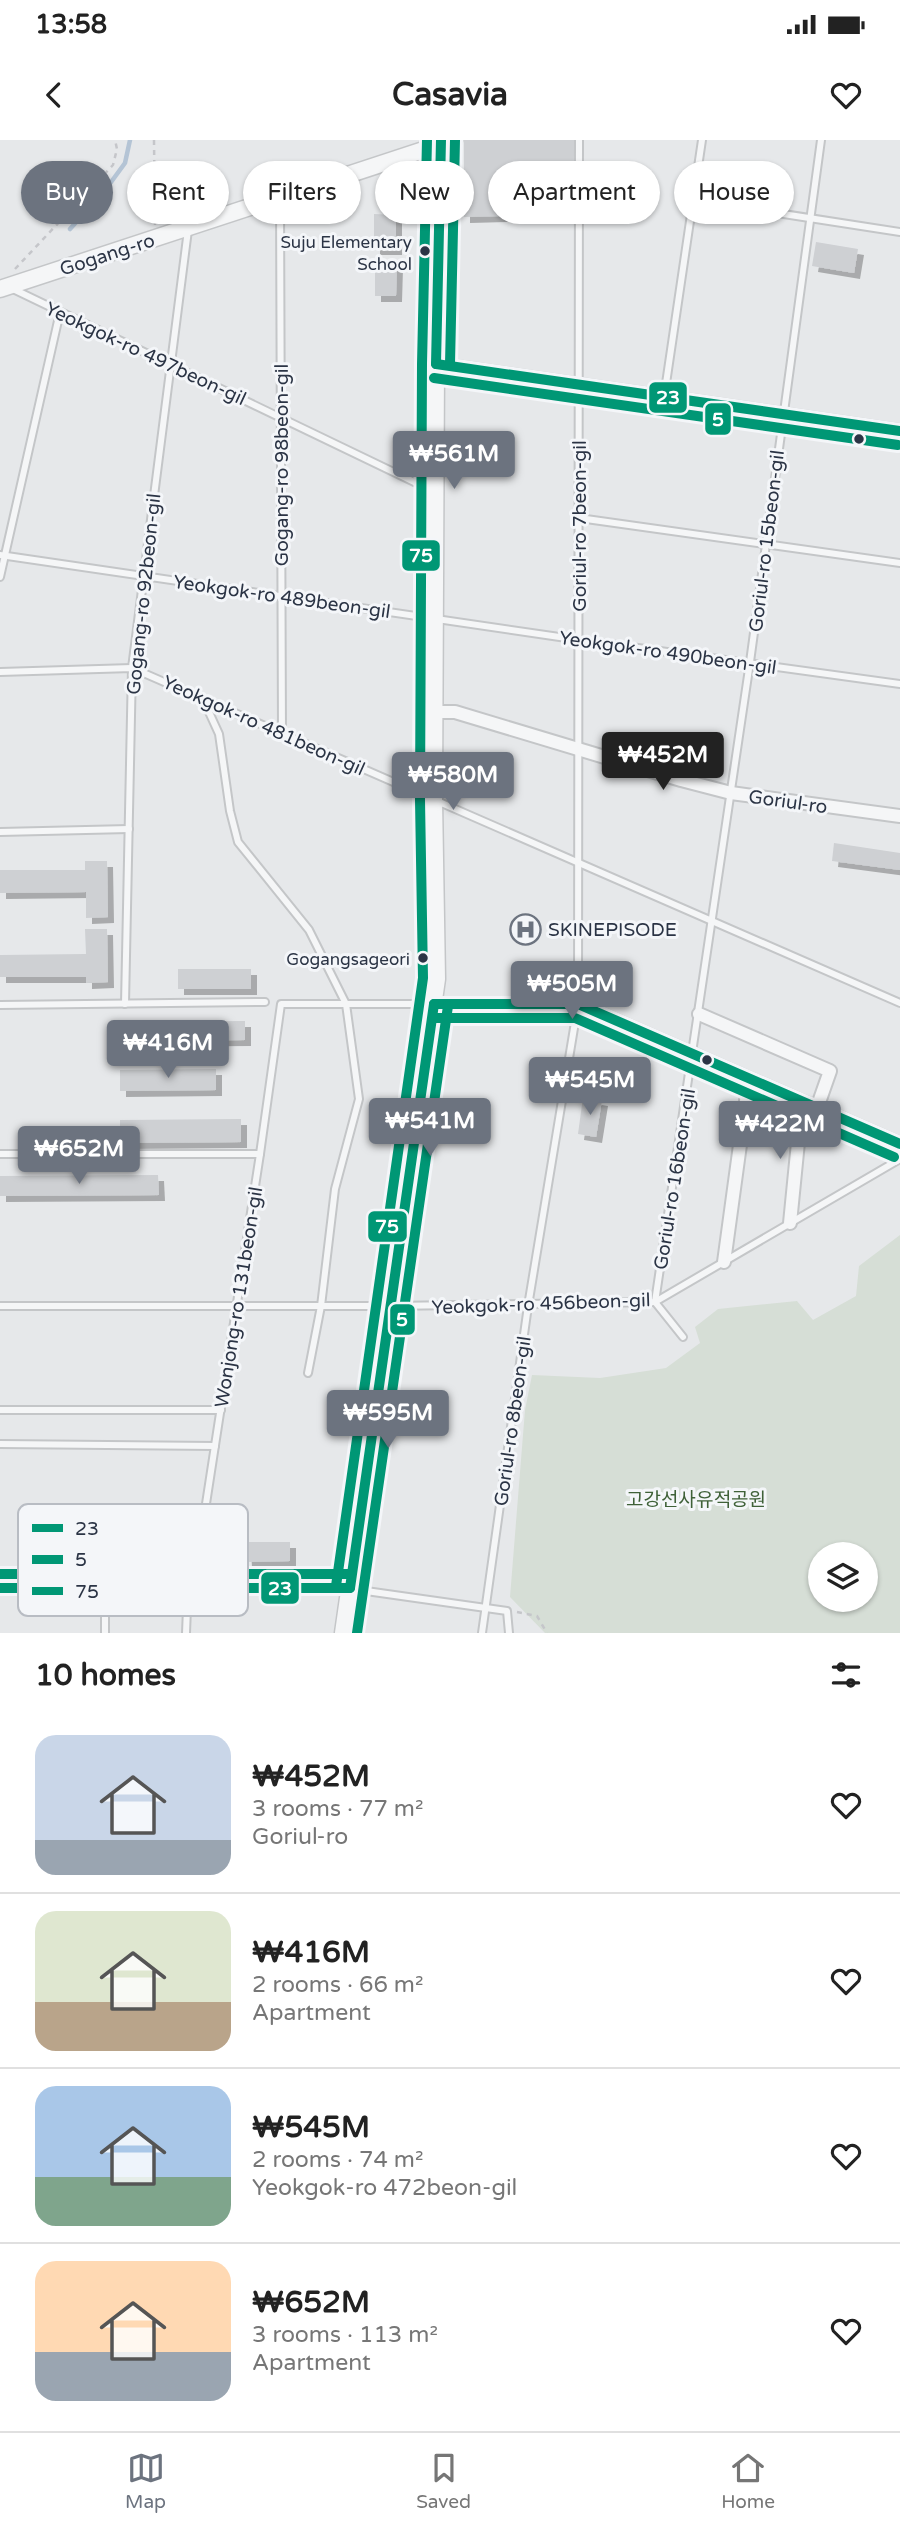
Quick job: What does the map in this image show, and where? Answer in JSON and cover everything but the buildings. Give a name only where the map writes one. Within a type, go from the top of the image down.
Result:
[{"type":"street","name":"Gogang-ro","points":[[361,170],[446,141]]},
{"type":"street","points":[[343,1633],[437,979],[434,800],[436,364],[446,141]]},
{"type":"street","name":"Gogang-ro","points":[[6,284],[243,209]]},
{"type":"street","points":[[436,364],[900,431]]},
{"type":"street","name":"Goriul-ro","points":[[435,712],[455,712],[731,793],[900,817]]},
{"type":"street","points":[[433,1004],[578,1004],[900,1144]]},
{"type":"street","points":[[699,1014],[830,1071],[817,1108]]},
{"type":"street","points":[[724,1262],[749,1079]]},
{"type":"street","points":[[790,1223],[802,1102]]},
{"type":"street","points":[[0,1588],[18,1588]]},
{"type":"street","points":[[248,1588],[350,1588]]},
{"type":"lane","name":"Goriul-ro 7beon-gil","points":[[579,140],[580,750]]},
{"type":"lane","points":[[699,161],[702,140]]},
{"type":"lane","name":"Goriul-ro 15beon-gil","points":[[731,793],[821,140]]},
{"type":"lane","points":[[794,216],[900,232]]},
{"type":"lane","name":"Gogang-ro 98beon-gil","points":[[280,224],[282,733]]},
{"type":"lane","points":[[664,397],[689,224]]},
{"type":"lane","name":"Gogang-ro 92beon-gil","points":[[125,1004],[132,668],[188,228]]},
{"type":"lane","name":"Yeokgok-ro 497beon-gil","points":[[6,284],[435,492]]},
{"type":"lane","points":[[0,576],[2,555],[60,312]]},
{"type":"lane","points":[[579,518],[900,563]]},
{"type":"lane","name":"Yeokgok-ro 489beon-gil","points":[[2,555],[436,618]]},
{"type":"lane","name":"Yeokgok-ro 490beon-gil","points":[[436,618],[900,684]]},
{"type":"lane","points":[[0,672],[132,668]]},
{"type":"lane","name":"Yeokgok-ro 481beon-gil","points":[[132,668],[900,1003]]},
{"type":"lane","points":[[202,699],[219,734],[230,811],[238,842],[309,930],[346,1004],[359,1099],[335,1189],[320,1306],[308,1373]]},
{"type":"lane","name":"Goriul-ro 8beon-gil","points":[[482,1633],[528,1306],[578,1004],[580,750]]},
{"type":"lane","name":"Goriul-ro 16beon-gil","points":[[654,1302],[731,793]]},
{"type":"lane","points":[[0,832],[129,829]]},
{"type":"lane","points":[[0,1005],[265,1002]]},
{"type":"lane","name":"Wonjong-ro 131beon-gil","points":[[206,1504],[281,1004],[346,1004]]},
{"type":"lane","points":[[346,1004],[433,1004]]},
{"type":"lane","points":[[0,1154],[260,1154]]},
{"type":"lane","name":"Yeokgok-ro 456beon-gil","points":[[0,1306],[528,1306],[654,1302],[900,1159]]},
{"type":"lane","points":[[654,1302],[683,1337]]},
{"type":"lane","points":[[0,1410],[221,1410]]},
{"type":"lane","points":[[0,1444],[215,1446]]},
{"type":"lane","points":[[350,1588],[507,1611],[509,1633]]},
{"type":"path","points":[[6,284],[113,165],[117,149],[115,140]]},
{"type":"path","points":[[154,140],[155,239]]},
{"type":"path","points":[[507,1611],[537,1616],[547,1633]]},
{"type":"green space","name":"고강선사유적공원","points":[[900,1235],[900,1633],[545,1633],[510,1597],[525,1410],[532,1375],[600,1378],[666,1368],[700,1343],[695,1327],[718,1309],[797,1301],[813,1320],[856,1296],[859,1266]]},
{"type":"waterway","points":[[70,229],[125,163],[130,140]]},
{"type":"transit line","name":"75","points":[[336,1586],[423,978],[420,800],[422,364],[427,140]]},
{"type":"transit line","name":"23","points":[[436,364],[441,140]]},
{"type":"transit line","name":"5","points":[[450,364],[455,140]]},
{"type":"transit line","name":"23","points":[[436,364],[900,431]]},
{"type":"transit line","name":"5","points":[[434,378],[898,445]]},
{"type":"transit line","name":"23","points":[[434,1004],[578,1004],[900,1144]]},
{"type":"transit line","name":"23","points":[[350,1588],[434,1004]]},
{"type":"transit line","name":"5","points":[[357,1633],[448,1006]]},
{"type":"transit line","name":"5","points":[[434,1018],[575,1018],[894,1157]]},
{"type":"transit line","name":"75","points":[[0,1574],[18,1574]]},
{"type":"transit line","name":"75","points":[[248,1574],[350,1574]]},
{"type":"transit line","name":"23","points":[[0,1588],[18,1588]]},
{"type":"transit line","name":"23","points":[[248,1588],[350,1588]]},
{"type":"place","name":"Suju Elementary School","points":[[425,251]]},
{"type":"place","name":"SKINEPISODE","points":[[525,929]]},
{"type":"place","name":"Gogangsageori","points":[[423,958]]}]
